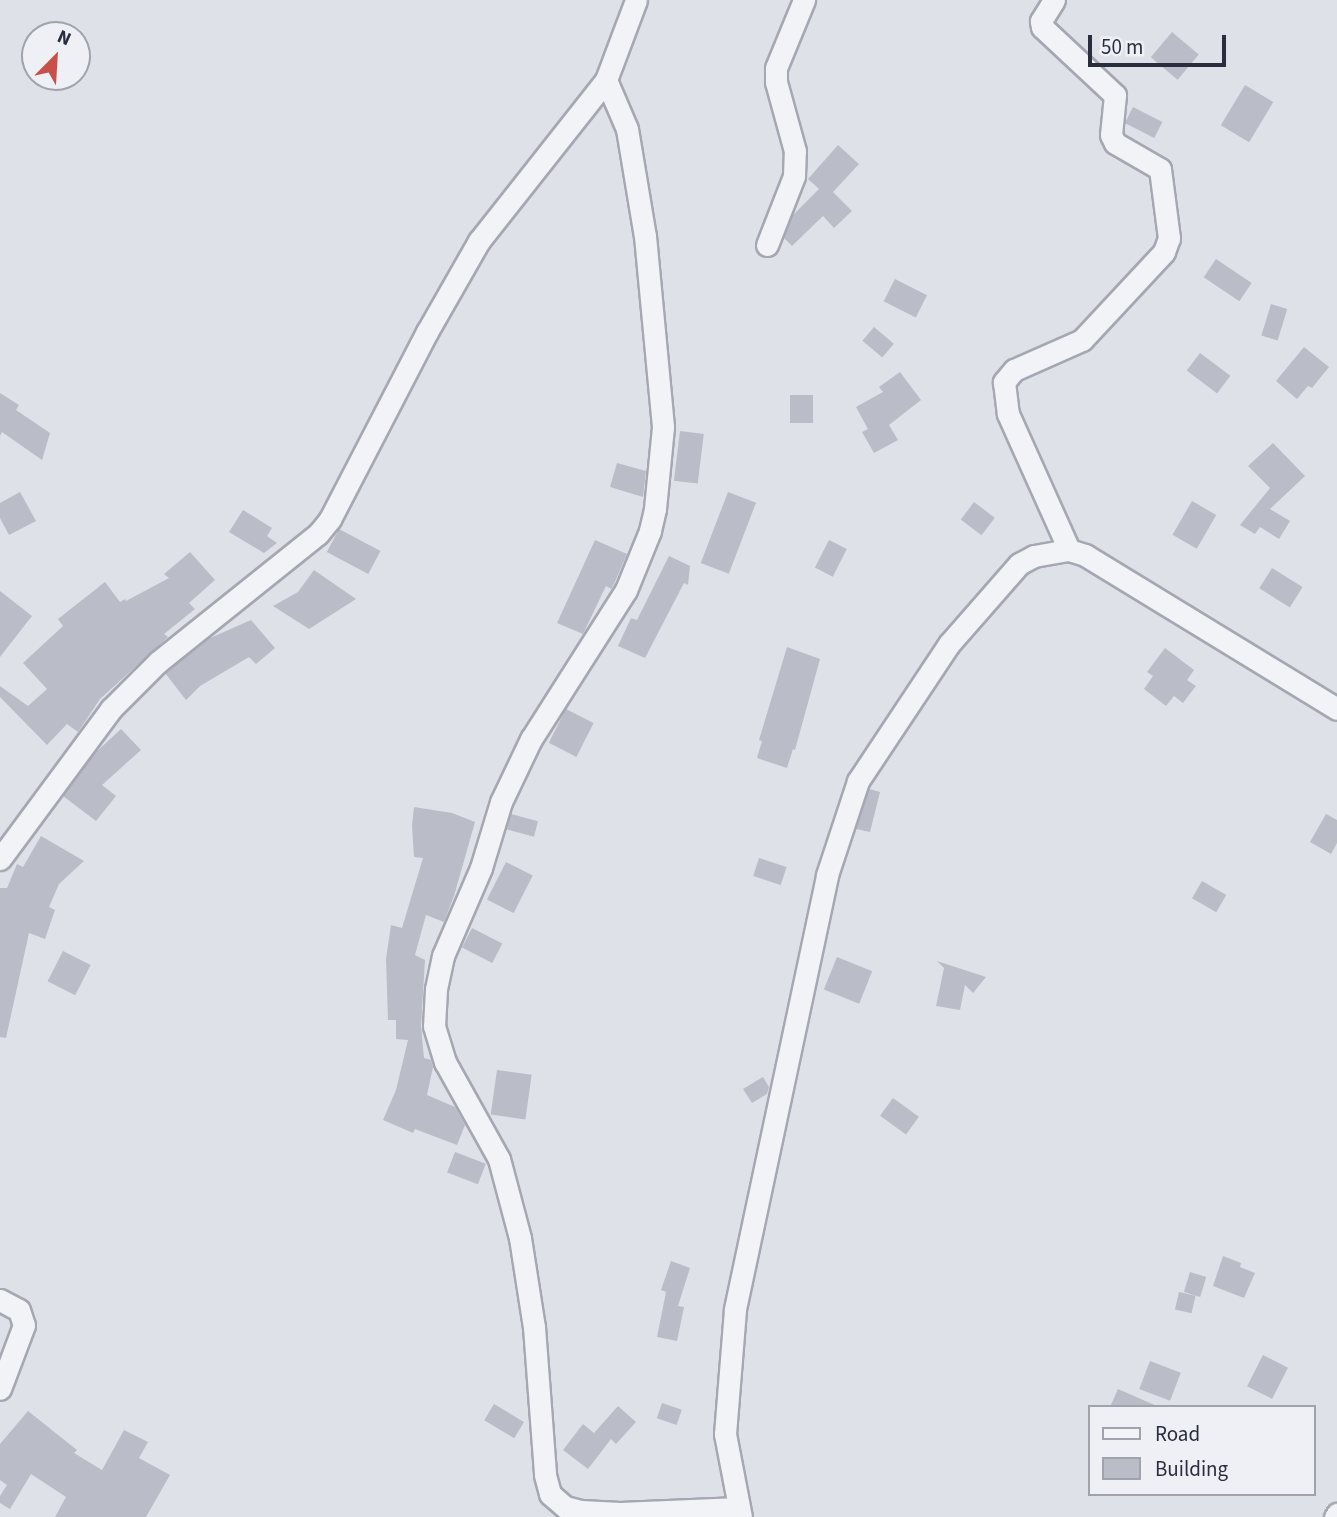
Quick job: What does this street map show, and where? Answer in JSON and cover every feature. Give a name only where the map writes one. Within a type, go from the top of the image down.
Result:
[{"type":"street","points":[[0,859],[111,709],[158,662],[325,526],[479,242],[606,80],[636,0]]},
{"type":"street","points":[[766,245],[794,176],[795,151],[776,82],[776,68],[804,0]]},
{"type":"street","points":[[1054,0],[1041,21],[1042,27],[1115,95],[1111,135],[1115,143],[1160,169],[1169,239],[1164,252],[1082,340],[1014,370],[1004,382],[1008,414],[1069,550]]},
{"type":"street","points":[[606,80],[626,129],[645,236],[663,427],[655,509],[650,531],[626,590],[531,738],[501,802],[481,867],[443,956],[436,989],[434,1026],[445,1062],[499,1159],[520,1238],[534,1327],[548,1489],[559,1504],[573,1510],[620,1513],[740,1513],[725,1434],[734,1309],[827,875],[858,781],[949,644],[1010,574],[1026,559],[1069,550],[1085,555],[1337,709]]},
{"type":"street","points":[[0,1300],[19,1310],[24,1325],[0,1389]]},
{"type":"building","points":[[1172,32],[1199,54],[1178,80],[1151,57]]},
{"type":"building","points":[[1245,85],[1273,102],[1249,142],[1221,125]]},
{"type":"building","points":[[1133,107],[1162,122],[1154,138],[1125,123]]},
{"type":"building","points":[[838,145],[859,164],[833,192],[852,211],[834,228],[823,216],[792,246],[784,238],[793,215],[819,189],[808,179]]},
{"type":"building","points":[[1216,259],[1252,283],[1239,301],[1204,277]]},
{"type":"building","points":[[895,279],[927,295],[916,318],[884,301]]},
{"type":"building","points":[[1271,304],[1287,309],[1278,341],[1261,336]]},
{"type":"building","points":[[874,327],[894,344],[882,358],[862,341]]},
{"type":"building","points":[[1304,347],[1329,367],[1312,388],[1308,386],[1297,399],[1276,381]]},
{"type":"building","points":[[1200,353],[1230,376],[1217,393],[1187,371]]},
{"type":"building","points":[[900,372],[921,400],[889,425],[898,440],[874,453],[862,432],[868,429],[856,407],[883,392],[879,387]]},
{"type":"building","points":[[0,393],[19,405],[16,410],[50,433],[42,460],[2,432],[0,436]]},
{"type":"building","points":[[790,395],[813,395],[813,423],[790,423]]},
{"type":"building","points":[[680,431],[704,434],[698,484],[674,481]]},
{"type":"building","points":[[1273,443],[1305,476],[1270,509],[1290,521],[1279,539],[1260,527],[1255,534],[1240,525],[1270,488],[1248,466]]},
{"type":"building","points":[[617,463],[646,471],[643,497],[610,487]]},
{"type":"building","points":[[20,492],[36,521],[9,535],[0,518],[0,503]]},
{"type":"building","points":[[728,492],[756,503],[729,574],[701,563]]},
{"type":"building","points":[[1192,501],[1216,515],[1197,549],[1172,535]]},
{"type":"building","points":[[974,502],[995,518],[982,535],[961,520]]},
{"type":"building","points":[[243,510],[272,528],[267,536],[277,543],[264,553],[229,532]]},
{"type":"building","points":[[339,529],[380,551],[368,574],[327,552]]},
{"type":"building","points":[[595,540],[627,554],[614,584],[611,589],[606,586],[583,634],[557,623]]},
{"type":"building","points":[[829,540],[847,549],[833,577],[815,568]]},
{"type":"building","points":[[190,552],[215,580],[189,603],[195,609],[164,634],[168,637],[100,699],[78,732],[67,724],[47,745],[0,697],[0,686],[28,706],[47,689],[23,663],[63,626],[58,619],[105,582],[120,602],[125,599],[126,601],[169,578],[164,574]]},
{"type":"building","points":[[669,556],[690,566],[688,585],[684,583],[645,658],[618,646],[631,618],[637,620]]},
{"type":"building","points":[[1272,568],[1303,587],[1290,607],[1259,588]]},
{"type":"building","points":[[314,570],[356,599],[309,629],[273,606],[298,592]]},
{"type":"building","points":[[0,591],[32,616],[0,657]]},
{"type":"building","points":[[251,620],[275,648],[256,664],[249,657],[200,686],[186,700],[165,673],[208,639]]},
{"type":"building","points":[[787,647],[820,659],[795,750],[793,749],[787,768],[757,758],[762,741],[759,740]]},
{"type":"building","points":[[1165,648],[1194,670],[1187,680],[1196,686],[1183,703],[1174,696],[1166,706],[1144,689],[1153,676],[1147,672]]},
{"type":"building","points":[[566,709],[594,723],[576,757],[549,743]]},
{"type":"building","points":[[121,729],[141,750],[102,785],[116,796],[96,821],[63,796],[94,754]]},
{"type":"building","points":[[869,789],[880,792],[870,832],[856,829]]},
{"type":"building","points":[[414,807],[452,813],[475,822],[444,922],[426,915],[415,955],[425,960],[421,1026],[424,1058],[431,1060],[433,1067],[427,1095],[455,1107],[465,1125],[457,1145],[415,1129],[413,1133],[383,1120],[396,1090],[408,1040],[396,1039],[396,1020],[388,1020],[386,959],[391,925],[402,928],[423,858],[414,857]]},
{"type":"building","points":[[511,814],[538,821],[534,837],[507,829]]},
{"type":"building","points":[[1326,814],[1337,820],[1337,843],[1331,854],[1310,842]]},
{"type":"building","points":[[41,836],[84,861],[59,884],[49,907],[55,910],[45,939],[29,933],[6,1038],[0,1037],[0,888],[7,888],[17,864],[23,867]]},
{"type":"building","points":[[759,858],[787,867],[781,885],[753,876]]},
{"type":"building","points":[[506,862],[533,876],[514,913],[487,899]]},
{"type":"building","points":[[1202,881],[1226,895],[1216,912],[1192,898]]},
{"type":"building","points":[[472,928],[502,943],[492,963],[462,948]]},
{"type":"building","points":[[63,951],[91,965],[75,995],[48,981]]},
{"type":"building","points":[[837,957],[872,971],[859,1004],[824,989]]},
{"type":"building","points":[[937,961],[986,977],[973,993],[965,985],[960,1010],[936,1006],[944,968]]},
{"type":"building","points":[[497,1070],[532,1075],[525,1119],[491,1115]]},
{"type":"building","points":[[763,1077],[769,1087],[767,1094],[752,1103],[743,1089]]},
{"type":"building","points":[[893,1098],[919,1117],[906,1135],[880,1116]]},
{"type":"building","points":[[455,1152],[486,1164],[478,1184],[447,1173]]},
{"type":"building","points":[[1223,1256],[1241,1263],[1240,1267],[1255,1273],[1244,1298],[1213,1286]]},
{"type":"building","points":[[671,1261],[690,1268],[678,1306],[684,1307],[677,1341],[657,1337],[666,1292],[661,1290]]},
{"type":"building","points":[[1190,1272],[1206,1277],[1200,1297],[1184,1292]]},
{"type":"building","points":[[1179,1292],[1196,1296],[1192,1313],[1175,1310]]},
{"type":"building","points":[[1263,1355],[1288,1368],[1272,1399],[1247,1386]]},
{"type":"building","points":[[1150,1361],[1181,1373],[1170,1401],[1139,1389]]},
{"type":"building","points":[[1118,1389],[1154,1405],[1111,1405]]},
{"type":"building","points":[[662,1403],[682,1410],[677,1425],[657,1418]]},
{"type":"building","points":[[494,1404],[524,1422],[514,1438],[484,1420]]},
{"type":"building","points":[[618,1406],[636,1422],[616,1444],[611,1439],[588,1469],[563,1450],[583,1424],[594,1433]]},
{"type":"building","points":[[28,1411],[77,1450],[74,1453],[102,1470],[124,1430],[148,1442],[139,1458],[170,1475],[146,1517],[55,1517],[66,1497],[31,1474],[10,1509],[0,1503],[0,1496],[7,1485],[0,1480],[0,1444]]}]
